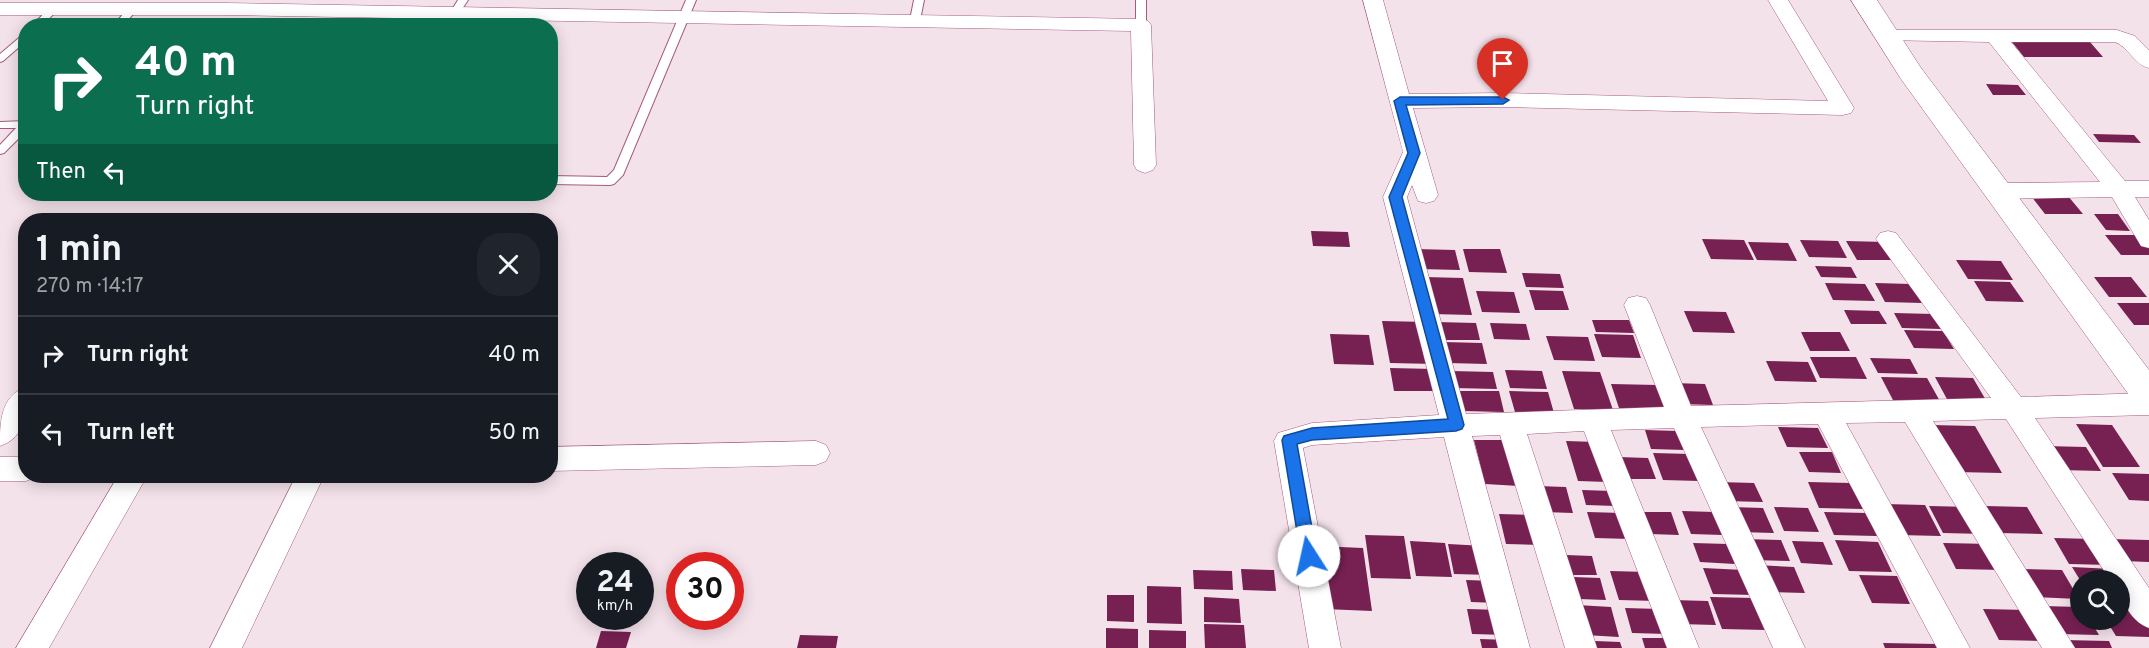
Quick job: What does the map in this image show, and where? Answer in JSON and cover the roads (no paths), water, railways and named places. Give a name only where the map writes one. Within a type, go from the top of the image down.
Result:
[{"type":"street","points":[[1373,0],[1425,195]]},
{"type":"street","points":[[1400,101],[1503,100],[1843,108],[1778,0]]},
{"type":"street","points":[[1864,0],[1911,73],[2149,396]]},
{"type":"street","points":[[0,9],[133,8],[229,4],[688,8],[915,20],[1141,25],[1145,165]]},
{"type":"street","points":[[1888,36],[2117,36],[2128,40],[2149,62]]},
{"type":"street","points":[[1995,36],[2120,191],[2149,240]]},
{"type":"street","points":[[1414,153],[1395,197],[1514,648]]},
{"type":"street","points":[[1996,191],[2149,189]]},
{"type":"street","points":[[1888,239],[2014,408],[2149,614]]},
{"type":"street","points":[[1637,305],[1682,417],[1789,648]]},
{"type":"street","points":[[1325,648],[1288,441],[1312,434],[1456,425],[2149,404]]},
{"type":"street","points":[[0,435],[18,410]]},
{"type":"street","points":[[1912,410],[2059,648]]},
{"type":"street","points":[[1826,413],[1954,648]]},
{"type":"street","points":[[1594,421],[1683,648]]},
{"type":"street","points":[[1510,423],[1581,648]]},
{"type":"street","points":[[558,459],[816,453]]},
{"type":"street","points":[[0,469],[18,469]]},
{"type":"street","points":[[32,648],[130,483]]},
{"type":"street","points":[[226,648],[307,483]]},
{"type":"lane","points":[[915,20],[919,0]]},
{"type":"lane","points":[[1141,0],[1141,25]]},
{"type":"lane","points":[[44,18],[54,8]]},
{"type":"lane","points":[[124,18],[133,8]]},
{"type":"lane","points":[[558,180],[610,181],[620,172],[688,8]]},
{"type":"lane","points":[[0,59],[18,42]]},
{"type":"lane","points":[[0,125],[18,125]]},
{"type":"lane","points":[[0,151],[18,132]]}]
